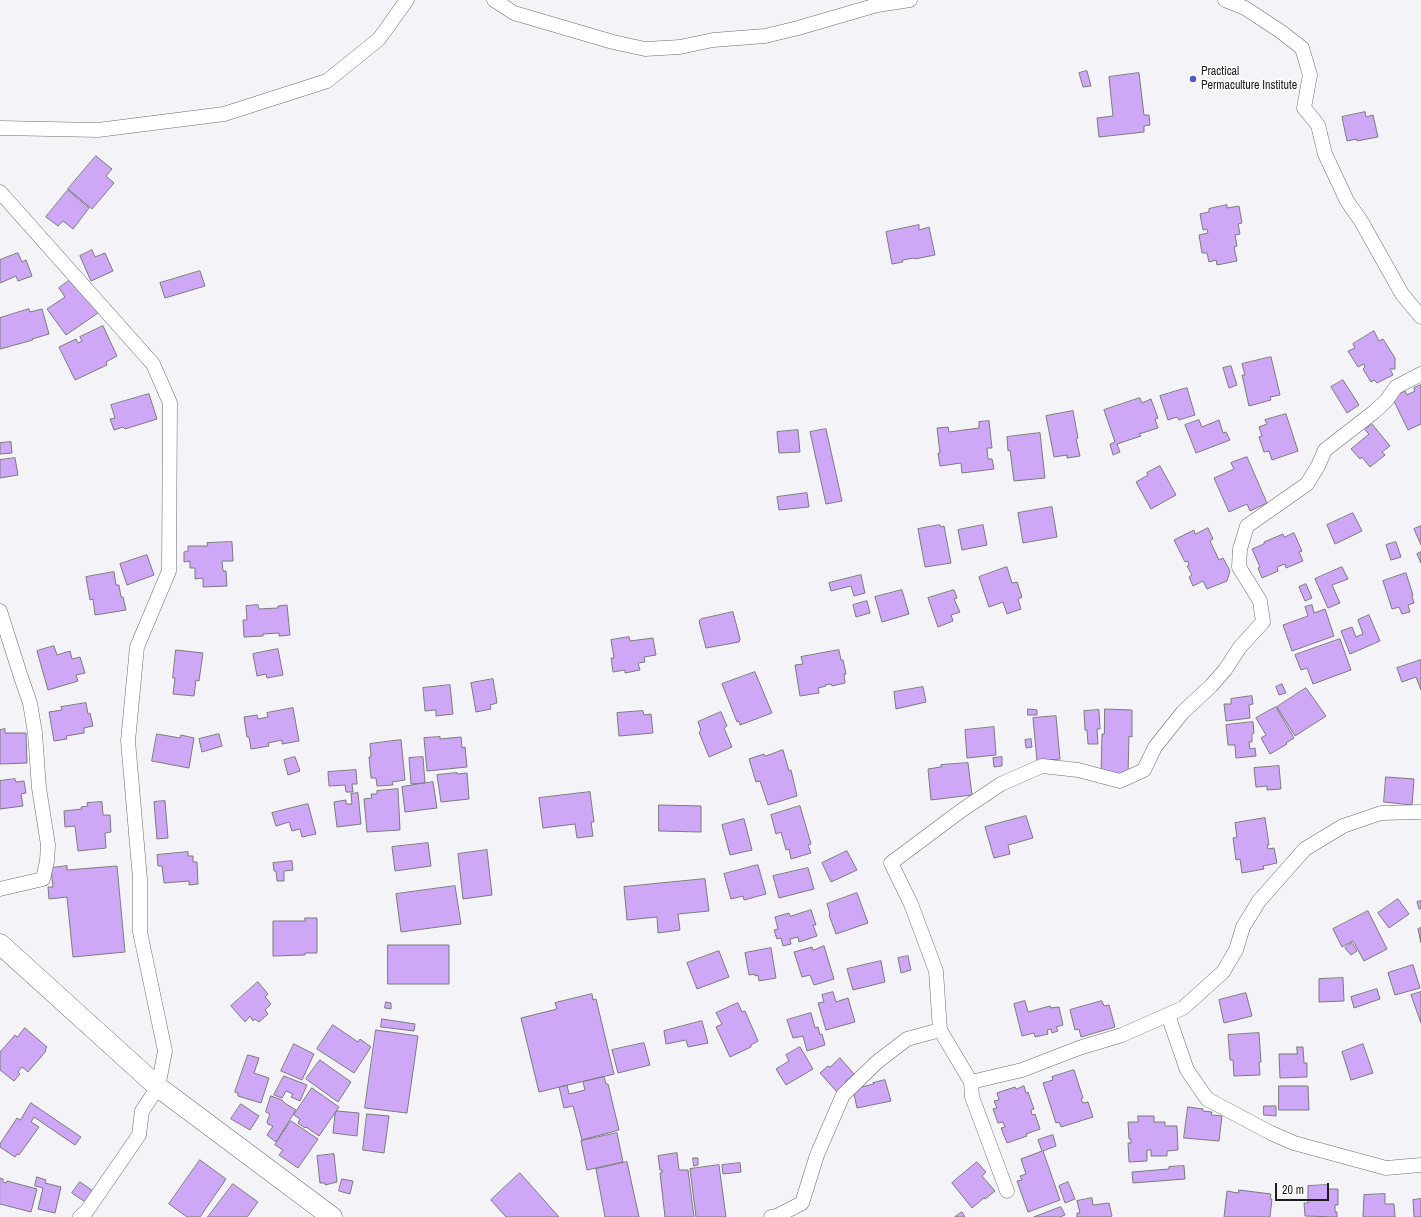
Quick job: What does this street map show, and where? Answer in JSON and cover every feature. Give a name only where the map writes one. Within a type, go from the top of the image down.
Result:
[{"type":"main road","points":[[0,944],[158,1087],[332,1217]]},
{"type":"street","points":[[0,128],[98,130],[224,114],[327,81],[379,39],[407,0]]},
{"type":"street","points":[[494,0],[514,13],[613,42],[644,49],[680,47],[713,40],[765,36],[877,5],[910,0]]},
{"type":"street","points":[[1225,0],[1245,8],[1280,31],[1302,48],[1310,76],[1304,108],[1318,125],[1324,154],[1347,201],[1361,221],[1402,294],[1421,317]]},
{"type":"street","points":[[0,192],[153,364],[170,404],[169,571],[137,647],[128,741],[140,879],[140,932],[165,1051],[158,1087],[142,1111],[139,1135],[86,1212],[80,1217]]},
{"type":"street","points":[[1007,1191],[972,1097],[971,1082],[940,1030],[936,971],[911,904],[890,863],[962,810],[1001,784],[1042,766],[1078,770],[1120,781],[1144,770],[1155,748],[1183,712],[1211,686],[1225,670],[1240,646],[1264,622],[1260,601],[1239,567],[1240,549],[1247,526],[1307,484],[1318,466],[1325,450],[1374,412],[1386,401],[1396,387],[1421,374]]},
{"type":"street","points":[[0,610],[30,703],[35,733],[39,788],[48,844],[47,861],[43,879],[0,889]]},
{"type":"street","points":[[971,1082],[1022,1070],[1079,1048],[1122,1034],[1183,1008],[1223,972],[1236,950],[1243,927],[1259,901],[1305,849],[1343,826],[1381,813],[1421,812]]},
{"type":"street","points":[[1168,1014],[1187,1070],[1207,1099],[1270,1133],[1294,1143],[1386,1168],[1421,1165]]},
{"type":"street","points":[[771,1217],[777,1216],[802,1203],[817,1155],[843,1095],[877,1062],[907,1039],[940,1030]]},
{"type":"building","points":[[1087,71],[1091,86],[1083,87],[1079,73]]},
{"type":"building","points":[[1139,73],[1144,115],[1149,115],[1150,125],[1144,126],[1144,132],[1099,137],[1097,118],[1113,116],[1109,77]]},
{"type":"building","points":[[1365,112],[1366,117],[1373,115],[1378,137],[1357,141],[1357,139],[1347,141],[1342,117]]},
{"type":"building","points":[[96,156],[112,169],[106,176],[114,183],[92,209],[68,189]]},
{"type":"building","points":[[68,190],[89,208],[73,229],[63,221],[58,226],[46,217]]},
{"type":"building","points":[[1227,205],[1227,208],[1239,206],[1242,223],[1238,224],[1240,234],[1235,235],[1237,246],[1234,247],[1237,261],[1217,265],[1216,260],[1209,262],[1207,253],[1202,253],[1199,235],[1208,233],[1207,229],[1203,230],[1200,214],[1209,212],[1209,209]]},
{"type":"building","points":[[919,225],[919,230],[929,227],[935,255],[902,260],[903,262],[892,264],[886,232]]},
{"type":"building","points":[[92,250],[95,257],[105,253],[113,271],[91,281],[80,256]]},
{"type":"building","points":[[18,253],[22,262],[26,260],[32,276],[18,281],[16,276],[0,283],[0,260]]},
{"type":"building","points":[[200,271],[205,286],[165,298],[160,283]]},
{"type":"building","points":[[73,278],[98,313],[66,335],[47,309],[65,297],[59,288]]},
{"type":"building","points":[[29,309],[30,312],[42,309],[49,334],[0,349],[0,318]]},
{"type":"building","points":[[103,326],[117,356],[106,362],[107,365],[75,380],[59,347],[76,339],[78,343],[82,341],[80,337]]},
{"type":"building","points":[[1374,331],[1379,341],[1383,339],[1395,358],[1395,369],[1390,369],[1393,375],[1377,383],[1374,380],[1371,382],[1363,369],[1365,367],[1364,364],[1358,367],[1348,351],[1355,348],[1353,344]]},
{"type":"building","points":[[1271,357],[1280,395],[1270,397],[1271,400],[1249,406],[1242,375],[1245,375],[1242,364]]},
{"type":"building","points":[[1231,366],[1237,385],[1229,388],[1223,368]]},
{"type":"building","points":[[1343,380],[1359,405],[1347,413],[1331,387]]},
{"type":"building","points":[[1421,385],[1421,424],[1408,430],[1392,397],[1405,391],[1407,395],[1415,391],[1414,388]]},
{"type":"building","points":[[1187,388],[1195,415],[1179,420],[1177,417],[1168,420],[1160,396]]},
{"type":"building","points":[[149,394],[157,419],[125,429],[123,427],[114,430],[110,419],[115,418],[111,405]]},
{"type":"building","points":[[1140,398],[1142,403],[1151,399],[1158,418],[1155,419],[1158,428],[1139,434],[1141,436],[1117,444],[1120,452],[1113,455],[1110,444],[1115,442],[1104,410]]},
{"type":"building","points":[[1073,411],[1078,438],[1076,439],[1080,456],[1067,458],[1067,455],[1054,457],[1046,416]]},
{"type":"building","points":[[1286,414],[1298,451],[1272,460],[1269,451],[1264,452],[1259,437],[1262,436],[1259,427],[1267,424],[1265,420]]},
{"type":"building","points":[[1199,420],[1202,427],[1219,420],[1223,433],[1226,432],[1230,440],[1196,453],[1185,425]]},
{"type":"building","points":[[989,421],[992,448],[987,448],[988,459],[992,459],[994,469],[962,473],[961,463],[940,466],[937,428],[948,427],[949,432],[979,428],[979,422]]},
{"type":"building","points":[[1372,424],[1390,446],[1382,452],[1385,455],[1370,467],[1362,457],[1360,459],[1351,449],[1369,434],[1365,430]]},
{"type":"building","points":[[826,429],[842,501],[826,504],[810,432]]},
{"type":"building","points":[[798,430],[800,452],[779,453],[777,432]]},
{"type":"building","points":[[1040,433],[1045,478],[1014,481],[1010,450],[1008,451],[1007,437]]},
{"type":"building","points":[[11,442],[12,453],[0,454],[0,443]]},
{"type":"building","points":[[1247,457],[1267,503],[1250,511],[1247,504],[1229,512],[1214,478],[1234,469],[1231,463]]},
{"type":"building","points":[[15,458],[18,475],[0,478],[0,460]]},
{"type":"building","points":[[1160,466],[1176,495],[1151,509],[1136,482],[1148,475],[1147,473]]},
{"type":"building","points":[[807,493],[809,507],[779,510],[777,497]]},
{"type":"building","points":[[1052,507],[1057,537],[1023,543],[1018,513]]},
{"type":"building","points":[[1353,513],[1362,531],[1335,544],[1327,525]]},
{"type":"building","points":[[940,525],[941,527],[944,526],[951,563],[925,567],[918,529]]},
{"type":"building","points":[[983,525],[987,545],[962,550],[958,530]]},
{"type":"building","points":[[1421,526],[1421,545],[1414,529]]},
{"type":"building","points":[[1208,528],[1213,539],[1210,541],[1219,560],[1223,558],[1230,571],[1227,581],[1207,589],[1203,581],[1193,586],[1189,577],[1192,575],[1187,566],[1189,565],[1188,561],[1185,562],[1174,540],[1194,530],[1195,534]]},
{"type":"building","points":[[1294,533],[1302,551],[1299,552],[1303,561],[1286,568],[1285,564],[1277,567],[1278,571],[1262,578],[1258,568],[1260,567],[1252,549],[1283,534],[1284,537]]},
{"type":"building","points":[[232,542],[233,561],[222,561],[223,571],[226,571],[227,586],[203,587],[203,578],[195,579],[195,568],[190,568],[190,561],[184,562],[184,552],[188,551],[188,546],[208,546],[207,543]]},
{"type":"building","points":[[1396,542],[1401,557],[1391,560],[1386,545]]},
{"type":"building","points":[[1421,552],[1421,563],[1417,554]]},
{"type":"building","points":[[147,555],[154,575],[127,585],[120,564]]},
{"type":"building","points":[[1007,567],[1012,583],[1017,582],[1022,597],[1018,599],[1021,609],[1007,614],[1003,602],[989,607],[979,577]]},
{"type":"building","points":[[1342,567],[1348,579],[1332,585],[1340,603],[1328,608],[1315,579]]},
{"type":"building","points":[[114,572],[116,585],[119,585],[121,597],[123,597],[126,610],[95,615],[93,599],[90,600],[86,577]]},
{"type":"building","points":[[1406,573],[1414,603],[1408,605],[1410,612],[1402,614],[1399,607],[1392,609],[1383,581]]},
{"type":"building","points":[[861,575],[865,593],[854,596],[851,586],[831,591],[829,583]]},
{"type":"building","points":[[1306,584],[1312,598],[1305,601],[1299,587]]},
{"type":"building","points":[[902,590],[909,614],[882,622],[875,597]]},
{"type":"building","points":[[954,590],[957,598],[954,599],[960,612],[951,615],[953,621],[938,627],[928,598]]},
{"type":"building","points":[[867,601],[870,613],[856,617],[853,605]]},
{"type":"building","points":[[258,605],[259,609],[278,608],[278,606],[287,605],[290,635],[279,636],[279,633],[244,637],[243,620],[247,620],[246,606]]},
{"type":"building","points":[[1312,605],[1314,613],[1325,609],[1334,636],[1292,651],[1283,625],[1308,616],[1305,607]]},
{"type":"building","points":[[733,612],[740,639],[739,642],[706,648],[699,621],[701,619]]},
{"type":"building","points":[[1369,615],[1380,641],[1350,654],[1341,631],[1352,627],[1356,637],[1363,634],[1358,620]]},
{"type":"building","points":[[629,637],[630,641],[653,638],[656,655],[644,657],[645,662],[638,663],[640,670],[625,673],[625,670],[613,672],[611,658],[614,658],[611,640]]},
{"type":"building","points":[[1340,639],[1351,670],[1313,684],[1307,668],[1301,670],[1295,655]]},
{"type":"building","points":[[54,646],[57,655],[70,651],[72,659],[80,657],[85,673],[76,675],[78,681],[48,690],[37,651]]},
{"type":"building","points":[[278,649],[283,675],[267,678],[266,674],[257,676],[253,654]]},
{"type":"building","points":[[176,650],[203,653],[199,681],[196,680],[194,696],[173,694]]},
{"type":"building","points":[[839,650],[846,674],[844,674],[845,683],[832,686],[831,684],[825,685],[826,686],[818,688],[819,693],[800,696],[795,665],[803,664],[801,657]]},
{"type":"building","points":[[1421,660],[1421,690],[1416,677],[1402,682],[1397,668]]},
{"type":"building","points":[[755,672],[772,713],[740,725],[739,721],[737,722],[722,684]]},
{"type":"building","points":[[493,679],[497,703],[490,705],[491,709],[476,712],[471,683]]},
{"type":"building","points":[[1282,684],[1286,693],[1279,695],[1276,687]]},
{"type":"building","points":[[450,685],[453,714],[436,716],[436,710],[425,711],[423,688]]},
{"type":"building","points":[[923,687],[926,702],[896,709],[894,692]]},
{"type":"building","points":[[1306,688],[1326,716],[1295,736],[1277,707]]},
{"type":"building","points":[[1252,696],[1253,704],[1249,705],[1250,718],[1226,721],[1224,704],[1231,704],[1231,699]]},
{"type":"building","points":[[86,703],[88,714],[90,713],[93,726],[84,728],[84,733],[66,736],[67,739],[54,741],[49,712],[62,710],[61,707]]},
{"type":"building","points":[[1276,707],[1294,738],[1270,754],[1261,738],[1266,735],[1256,718]]},
{"type":"building","points":[[293,708],[299,741],[282,744],[282,740],[268,743],[269,746],[251,749],[249,737],[247,737],[244,717],[257,715],[258,719],[268,717],[267,713]]},
{"type":"building","points":[[1028,709],[1037,710],[1037,715],[1028,715]]},
{"type":"building","points":[[1105,709],[1132,710],[1132,737],[1129,736],[1128,774],[1101,773],[1102,734],[1104,734]]},
{"type":"building","points":[[1099,710],[1100,729],[1097,729],[1098,744],[1088,744],[1087,730],[1085,730],[1084,711]]},
{"type":"building","points":[[643,711],[644,715],[651,714],[653,733],[619,736],[617,713]]},
{"type":"building","points":[[721,712],[727,726],[724,728],[732,747],[709,757],[699,732],[701,730],[698,722]]},
{"type":"building","points":[[1056,716],[1060,759],[1037,761],[1033,718]]},
{"type":"building","points":[[1253,722],[1254,733],[1252,734],[1252,742],[1249,742],[1250,749],[1255,748],[1256,756],[1236,758],[1235,745],[1228,745],[1226,725]]},
{"type":"building","points":[[994,727],[996,755],[967,758],[965,730]]},
{"type":"building","points":[[5,729],[5,733],[26,733],[27,763],[0,764],[0,730]]},
{"type":"building","points":[[157,734],[180,738],[181,735],[194,738],[189,768],[152,761]]},
{"type":"building","points":[[219,734],[222,746],[202,752],[199,739]]},
{"type":"building","points":[[440,737],[440,739],[461,737],[462,748],[465,747],[467,767],[427,771],[424,738]]},
{"type":"building","points":[[1031,739],[1032,747],[1026,748],[1025,740]]},
{"type":"building","points":[[401,740],[405,780],[392,782],[393,785],[377,786],[376,778],[371,778],[369,757],[371,757],[370,744]]},
{"type":"building","points":[[783,750],[789,771],[791,770],[797,796],[768,805],[760,781],[756,782],[749,759]]},
{"type":"building","points":[[295,757],[300,771],[288,775],[284,760]]},
{"type":"building","points":[[423,757],[425,783],[411,784],[409,758]]},
{"type":"building","points":[[1002,757],[1002,766],[994,767],[993,758]]},
{"type":"building","points":[[968,763],[972,795],[931,800],[928,769],[941,767],[941,765]]},
{"type":"building","points":[[1279,766],[1281,789],[1267,790],[1267,786],[1256,787],[1254,768]]},
{"type":"building","points":[[356,770],[357,784],[352,784],[353,792],[346,792],[345,785],[329,786],[328,772]]},
{"type":"building","points":[[467,773],[469,799],[441,802],[437,775]]},
{"type":"building","points":[[1386,777],[1414,779],[1412,805],[1384,802]]},
{"type":"building","points":[[15,779],[16,782],[24,781],[26,793],[21,794],[23,806],[0,809],[0,781]]},
{"type":"building","points":[[433,782],[437,808],[405,812],[402,787]]},
{"type":"building","points":[[398,789],[400,830],[367,832],[364,799],[372,798],[371,794],[377,794],[377,791]]},
{"type":"building","points":[[590,792],[594,822],[591,822],[593,836],[577,838],[575,824],[543,828],[539,798]]},
{"type":"building","points":[[358,793],[361,824],[337,827],[334,802],[346,800],[346,804],[352,804],[351,794]]},
{"type":"building","points":[[165,801],[168,838],[157,839],[154,802]]},
{"type":"building","points":[[102,802],[103,815],[110,815],[111,832],[105,833],[106,848],[78,851],[75,826],[65,827],[64,811],[82,809],[81,807],[88,806],[87,803]]},
{"type":"building","points":[[308,804],[316,834],[302,837],[300,829],[292,831],[289,822],[276,826],[272,813]]},
{"type":"building","points":[[659,805],[701,806],[701,832],[659,831]]},
{"type":"building","points":[[800,806],[811,844],[808,845],[811,853],[791,859],[789,849],[786,850],[781,832],[776,834],[771,815]]},
{"type":"building","points":[[1026,816],[1033,838],[1008,845],[1010,854],[994,858],[985,827]]},
{"type":"building","points":[[1265,818],[1269,845],[1267,845],[1268,849],[1274,848],[1277,863],[1263,866],[1264,869],[1242,873],[1240,859],[1236,860],[1233,838],[1237,837],[1235,823]]},
{"type":"building","points":[[744,819],[752,850],[730,855],[722,825]]},
{"type":"building","points":[[428,843],[431,866],[395,871],[392,847]]},
{"type":"building","points":[[487,850],[492,895],[463,899],[458,854]]},
{"type":"building","points":[[847,851],[857,870],[831,882],[822,863]]},
{"type":"building","points":[[188,852],[188,856],[193,856],[193,862],[197,862],[198,884],[189,885],[189,881],[164,883],[162,866],[158,866],[157,855]]},
{"type":"building","points":[[292,861],[293,870],[284,871],[284,881],[277,881],[273,863]]},
{"type":"building","points":[[758,865],[766,894],[744,900],[743,896],[731,899],[724,874]]},
{"type":"building","points":[[67,866],[67,870],[117,866],[125,952],[73,957],[67,897],[49,899],[48,887],[53,887],[51,868]]},
{"type":"building","points":[[808,868],[814,889],[779,898],[773,876]]},
{"type":"building","points":[[705,879],[709,911],[678,914],[680,930],[658,933],[657,917],[627,920],[624,887]]},
{"type":"building","points":[[455,886],[461,924],[401,932],[396,894]]},
{"type":"building","points":[[857,893],[868,923],[836,934],[829,915],[827,904]]},
{"type":"building","points":[[1398,899],[1409,914],[1389,928],[1378,913]]},
{"type":"building","points":[[1421,901],[1421,909],[1419,909],[1417,902]]},
{"type":"building","points":[[811,910],[816,925],[813,925],[817,936],[799,942],[798,937],[790,939],[791,944],[783,946],[781,938],[777,939],[774,930],[778,929],[775,917],[789,913],[790,916]]},
{"type":"building","points":[[1368,911],[1387,949],[1364,961],[1353,941],[1342,947],[1333,929]]},
{"type":"building","points":[[305,918],[317,918],[317,953],[273,956],[273,921],[305,921]]},
{"type":"building","points":[[1421,928],[1421,943],[1418,929]]},
{"type":"building","points":[[1352,943],[1357,951],[1351,955],[1345,948]]},
{"type":"building","points":[[388,945],[449,945],[449,984],[388,984]]},
{"type":"building","points":[[824,946],[834,979],[814,985],[810,975],[802,977],[794,952],[812,947],[813,950]]},
{"type":"building","points":[[771,948],[776,978],[759,981],[758,975],[749,975],[745,953]]},
{"type":"building","points":[[719,951],[729,977],[697,989],[687,963]]},
{"type":"building","points":[[908,956],[911,970],[901,973],[898,958]]},
{"type":"building","points":[[881,961],[885,982],[853,990],[847,969]]},
{"type":"building","points":[[1413,965],[1420,988],[1395,995],[1388,973]]},
{"type":"building","points":[[1343,978],[1344,1001],[1319,1002],[1319,979]]},
{"type":"building","points":[[258,982],[268,994],[265,997],[271,1004],[265,1010],[268,1014],[259,1022],[255,1019],[253,1021],[250,1016],[245,1022],[231,1006]]},
{"type":"building","points":[[1377,989],[1380,999],[1354,1008],[1351,997]]},
{"type":"building","points":[[833,992],[836,1002],[848,998],[855,1022],[826,1030],[818,1003],[824,1002],[822,995]]},
{"type":"building","points":[[1421,992],[1421,1023],[1411,995]]},
{"type":"building","points":[[1246,993],[1252,1016],[1224,1023],[1219,1000]]},
{"type":"building","points":[[592,994],[593,1000],[596,999],[614,1074],[539,1092],[521,1018],[557,1009],[555,1003]]},
{"type":"building","points":[[1025,1001],[1028,1012],[1050,1006],[1051,1008],[1059,1007],[1063,1025],[1056,1027],[1058,1031],[1052,1033],[1051,1029],[1047,1030],[1048,1034],[1035,1037],[1034,1033],[1022,1036],[1014,1004]]},
{"type":"building","points":[[1102,1001],[1104,1006],[1109,1005],[1115,1027],[1081,1037],[1079,1029],[1075,1030],[1070,1010]]},
{"type":"building","points":[[386,1002],[391,1003],[391,1009],[385,1008]]},
{"type":"building","points":[[738,1003],[742,1012],[745,1011],[758,1041],[751,1045],[751,1047],[730,1057],[716,1027],[722,1024],[716,1013]]},
{"type":"building","points":[[811,1013],[815,1028],[818,1027],[825,1045],[807,1051],[803,1036],[793,1038],[787,1020]]},
{"type":"building","points":[[382,1019],[415,1024],[414,1031],[381,1027]]},
{"type":"building","points":[[702,1021],[708,1043],[688,1047],[686,1040],[666,1044],[664,1031]]},
{"type":"building","points":[[333,1025],[358,1042],[360,1039],[371,1047],[354,1073],[317,1049]]},
{"type":"building","points":[[25,1028],[47,1047],[45,1050],[46,1051],[28,1072],[22,1067],[18,1072],[20,1074],[14,1081],[0,1070],[0,1052],[15,1035],[17,1037]]},
{"type":"building","points":[[376,1030],[418,1036],[407,1113],[365,1108]]},
{"type":"building","points":[[1259,1033],[1261,1062],[1259,1062],[1260,1075],[1234,1076],[1233,1060],[1230,1060],[1228,1035]]},
{"type":"building","points":[[644,1043],[650,1065],[618,1073],[612,1050]]},
{"type":"building","points":[[294,1044],[314,1054],[302,1080],[281,1071]]},
{"type":"building","points":[[1363,1044],[1373,1073],[1351,1080],[1342,1052]]},
{"type":"building","points":[[800,1047],[813,1069],[786,1085],[776,1069],[789,1061],[786,1055]]},
{"type":"building","points":[[1297,1047],[1303,1047],[1304,1063],[1307,1063],[1307,1077],[1280,1078],[1279,1054],[1297,1054]]},
{"type":"building","points":[[248,1055],[259,1058],[254,1073],[269,1078],[261,1103],[238,1096],[238,1093],[235,1092]]},
{"type":"building","points":[[840,1058],[854,1074],[845,1082],[847,1084],[837,1092],[820,1073]]},
{"type":"building","points":[[320,1060],[351,1082],[338,1102],[306,1079]]},
{"type":"building","points":[[1074,1070],[1083,1098],[1081,1099],[1083,1103],[1088,1102],[1093,1117],[1061,1127],[1059,1122],[1056,1123],[1043,1083],[1053,1080],[1052,1077]]},
{"type":"building","points":[[284,1076],[307,1085],[300,1101],[291,1097],[293,1094],[286,1091],[282,1098],[274,1095]]},
{"type":"building","points":[[604,1077],[606,1084],[608,1084],[619,1130],[582,1140],[573,1106],[564,1108],[559,1087],[567,1085],[569,1094],[585,1090],[583,1082]]},
{"type":"building","points":[[885,1080],[891,1101],[857,1108],[853,1089]]},
{"type":"building","points":[[1024,1086],[1026,1093],[1028,1092],[1034,1109],[1031,1110],[1032,1115],[1035,1114],[1040,1129],[1026,1134],[1027,1136],[1007,1143],[1001,1128],[1005,1127],[1003,1122],[998,1123],[993,1109],[997,1108],[994,1101],[999,1100],[997,1093],[1015,1087],[1016,1089]]},
{"type":"building","points":[[1279,1086],[1308,1086],[1309,1110],[1279,1110]]},
{"type":"building","points":[[312,1088],[339,1107],[319,1136],[298,1123],[300,1119],[294,1115]]},
{"type":"building","points":[[271,1096],[282,1100],[296,1110],[276,1142],[267,1135],[273,1126],[267,1122],[270,1114],[266,1112]]},
{"type":"building","points":[[31,1103],[81,1137],[75,1145],[34,1117],[31,1122],[39,1127],[19,1155],[17,1154],[15,1157],[0,1147],[0,1144],[17,1118],[20,1120]]},
{"type":"building","points":[[241,1104],[259,1116],[250,1130],[231,1119]]},
{"type":"building","points":[[1264,1106],[1276,1106],[1276,1116],[1264,1115]]},
{"type":"building","points":[[1188,1107],[1203,1109],[1203,1111],[1212,1112],[1211,1115],[1222,1116],[1219,1141],[1184,1138]]},
{"type":"building","points":[[337,1111],[359,1113],[357,1136],[333,1133],[335,1114]]},
{"type":"building","points":[[367,1114],[389,1116],[384,1153],[363,1150]]},
{"type":"building","points":[[1138,1116],[1154,1116],[1154,1122],[1165,1122],[1165,1126],[1177,1126],[1178,1150],[1167,1151],[1167,1156],[1151,1156],[1151,1150],[1147,1150],[1147,1161],[1129,1162],[1128,1143],[1131,1143],[1131,1139],[1129,1139],[1128,1122],[1138,1122]]},
{"type":"building","points":[[291,1121],[318,1139],[298,1168],[279,1155],[283,1150],[275,1145]]},
{"type":"building","points":[[617,1133],[623,1162],[587,1170],[581,1141]]},
{"type":"building","points":[[1053,1135],[1056,1146],[1043,1151],[1060,1200],[1028,1212],[1017,1181],[1022,1180],[1020,1176],[1026,1174],[1021,1159],[1042,1151],[1038,1140]]},
{"type":"building","points":[[677,1153],[679,1170],[688,1170],[694,1217],[665,1217],[660,1173],[662,1173],[662,1170],[660,1170],[658,1156]]},
{"type":"building","points":[[334,1154],[337,1182],[325,1185],[325,1183],[320,1183],[317,1156]]},
{"type":"building","points":[[693,1158],[698,1158],[698,1165],[694,1166]]},
{"type":"building","points":[[200,1160],[226,1179],[200,1217],[187,1217],[169,1204]]},
{"type":"building","points":[[627,1162],[639,1217],[605,1217],[596,1169]]},
{"type":"building","points":[[977,1162],[986,1172],[982,1176],[995,1191],[972,1208],[952,1183]]},
{"type":"building","points":[[740,1163],[741,1172],[723,1174],[722,1165]]},
{"type":"building","points":[[719,1165],[726,1217],[696,1217],[690,1169]]},
{"type":"building","points":[[1184,1166],[1185,1179],[1133,1183],[1132,1172],[1169,1169],[1169,1167]]},
{"type":"building","points":[[520,1173],[559,1217],[506,1217],[491,1200]]},
{"type":"building","points":[[37,1177],[46,1180],[45,1183],[61,1187],[55,1213],[38,1209],[43,1188],[35,1186]]},
{"type":"building","points":[[0,1178],[6,1183],[7,1181],[37,1189],[31,1212],[0,1204]]},
{"type":"building","points":[[342,1179],[353,1181],[350,1194],[339,1191]]},
{"type":"building","points":[[80,1182],[96,1193],[88,1204],[72,1193]]},
{"type":"building","points":[[1068,1182],[1075,1199],[1065,1203],[1059,1186]]},
{"type":"building","points":[[233,1184],[258,1202],[247,1217],[208,1217]]},
{"type":"building","points":[[1328,1185],[1328,1189],[1338,1189],[1338,1205],[1335,1205],[1337,1217],[1305,1216],[1304,1203],[1308,1203],[1308,1186]]},
{"type":"building","points":[[1239,1190],[1271,1194],[1270,1199],[1272,1199],[1270,1217],[1224,1217],[1227,1191],[1238,1193]]},
{"type":"building","points":[[1385,1194],[1385,1204],[1394,1204],[1395,1217],[1363,1217],[1364,1195]]},
{"type":"building","points":[[1092,1198],[1093,1205],[1109,1203],[1112,1216],[1077,1217],[1077,1213],[1080,1213],[1077,1201]]},
{"type":"building","points":[[1421,1199],[1421,1217],[1414,1217],[1413,1200]]},
{"type":"building","points":[[1061,1207],[1065,1215],[1060,1217],[1034,1217]]},
{"type":"building","points":[[962,1212],[965,1217],[955,1217]]},
{"type":"place","name":"Practical Permaculture Institute","points":[[1193,79]]}]
